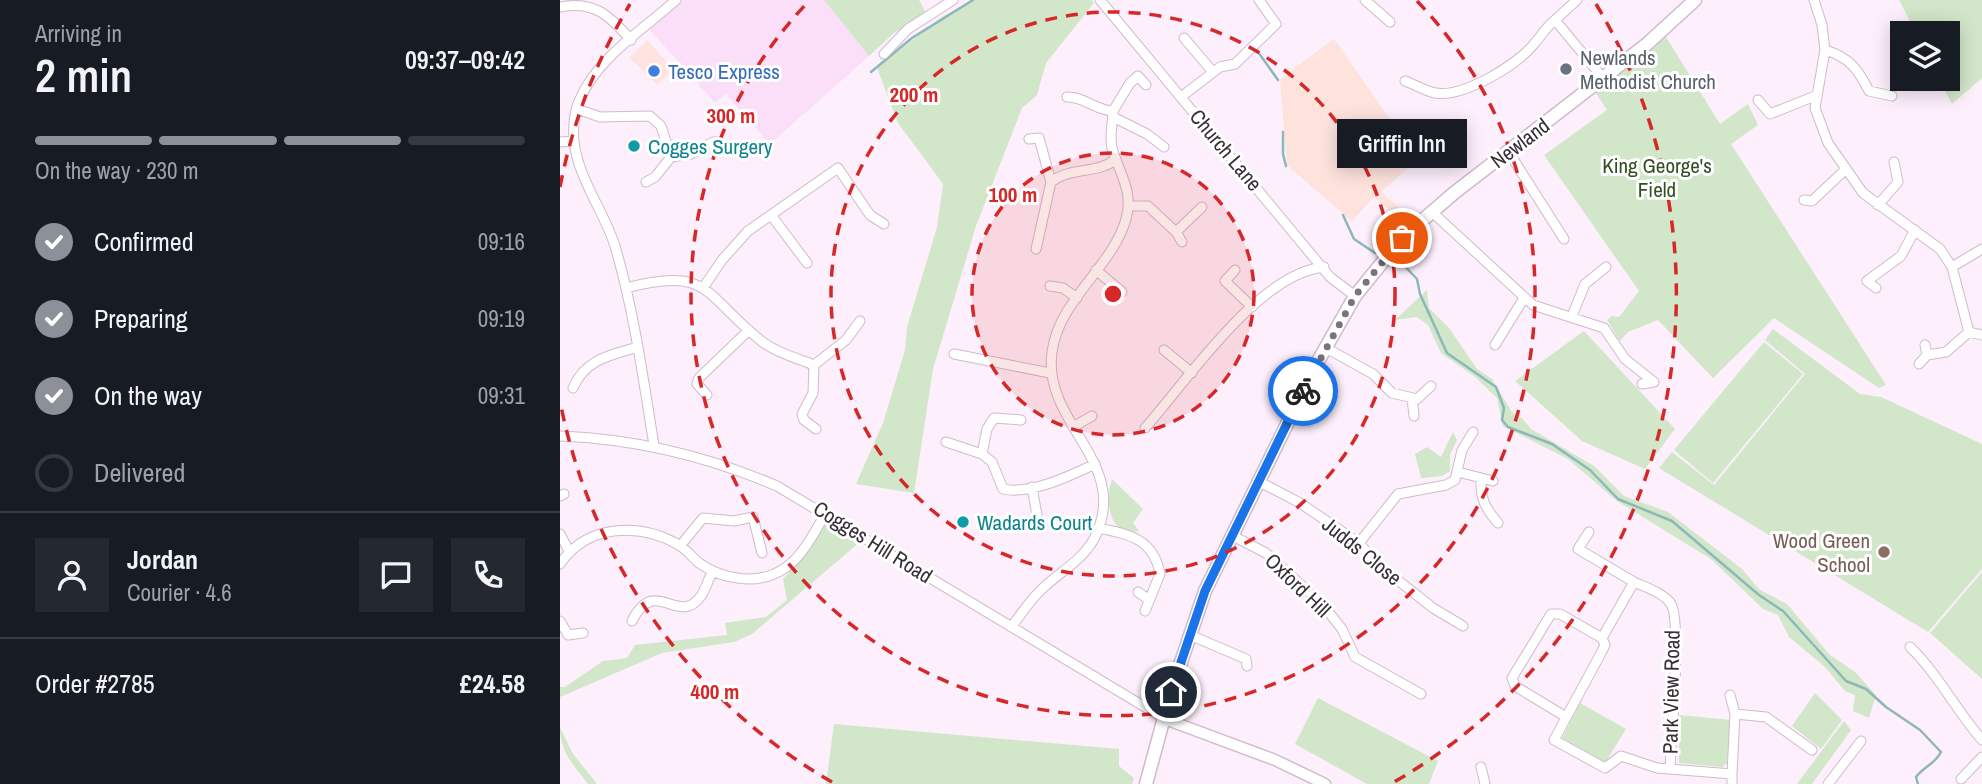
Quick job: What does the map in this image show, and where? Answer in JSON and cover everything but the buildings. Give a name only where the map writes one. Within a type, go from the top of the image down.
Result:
[{"type":"main road","name":"Newland","points":[[1355,296],[1402,238],[1508,151],[1655,37],[1695,0]]},
{"type":"main road","points":[[1146,784],[1190,635],[1231,535],[1355,296]]},
{"type":"street","points":[[654,445],[638,347],[614,242],[582,170],[574,141],[577,109],[592,79],[676,0]]},
{"type":"street","points":[[884,54],[908,29],[953,0]]},
{"type":"street","name":"Church Lane","points":[[1100,0],[1341,288],[1355,296]]},
{"type":"street","points":[[1181,97],[1213,72],[1235,64],[1276,24],[1259,0]]},
{"type":"street","points":[[1365,0],[1390,22]]},
{"type":"street","points":[[1814,0],[1822,25],[1825,50],[1815,108],[1828,143],[1863,193],[1940,249],[1952,267],[1969,332]]},
{"type":"street","points":[[560,7],[575,2],[595,1],[631,40]]},
{"type":"street","points":[[1405,80],[1435,93],[1461,92],[1520,55],[1555,20],[1578,2]]},
{"type":"street","points":[[1555,20],[1603,78]]},
{"type":"street","points":[[1184,38],[1213,72]]},
{"type":"street","points":[[1825,50],[1846,58],[1858,71],[1868,91],[1892,96]]},
{"type":"street","points":[[1011,627],[1039,592],[1079,560],[1098,528],[1105,488],[1095,464],[1073,427],[1050,373],[1053,342],[1077,298],[1115,246],[1129,206],[1126,183],[1110,135],[1113,114],[1130,83],[1138,76],[1146,85]]},
{"type":"street","points":[[1758,100],[1770,114],[1815,96]]},
{"type":"street","points":[[1067,97],[1080,97],[1102,111],[1113,114],[1164,147]]},
{"type":"street","points":[[577,109],[600,117],[650,116],[661,126],[671,157]]},
{"type":"street","points":[[1029,139],[1039,138],[1051,182],[1036,249]]},
{"type":"street","points":[[560,142],[574,141]]},
{"type":"street","points":[[646,182],[655,177],[671,157],[691,154],[713,142],[717,142],[720,148]]},
{"type":"street","points":[[1508,151],[1564,239]]},
{"type":"street","points":[[1051,182],[1067,172],[1103,167],[1116,159]]},
{"type":"street","points":[[1878,205],[1898,183],[1894,162]]},
{"type":"street","points":[[703,288],[738,241],[838,168],[870,215],[884,224]]},
{"type":"street","points":[[1810,204],[1845,170]]},
{"type":"street","points":[[1129,206],[1148,206],[1176,232],[1182,242]]},
{"type":"street","points":[[1176,232],[1202,206]]},
{"type":"street","points":[[1432,212],[1533,305],[1604,328],[1625,359],[1654,382],[1642,384]]},
{"type":"street","points":[[771,215],[807,263]]},
{"type":"street","points":[[1876,288],[1867,281],[1901,256],[1915,230]]},
{"type":"street","points":[[1952,267],[1982,249]]},
{"type":"street","points":[[1145,428],[1252,307],[1276,285],[1309,269],[1324,267]]},
{"type":"street","points":[[1572,316],[1585,284],[1606,267]]},
{"type":"street","points":[[1096,270],[1122,292]]},
{"type":"street","points":[[1235,271],[1225,281],[1252,307]]},
{"type":"street","points":[[626,288],[677,278],[703,288],[749,330],[782,352],[814,365]]},
{"type":"street","points":[[1050,286],[1063,288],[1077,298]]},
{"type":"street","points":[[1495,345],[1524,298]]},
{"type":"street","points":[[816,429],[804,420],[802,414],[813,393],[814,365],[846,340],[860,321]]},
{"type":"street","points":[[707,395],[697,383],[699,378],[749,330]]},
{"type":"street","points":[[1969,332],[1982,335]]},
{"type":"street","points":[[1919,364],[1926,350],[1946,352],[1969,332]]},
{"type":"street","points":[[573,388],[585,369],[599,358],[638,347]]},
{"type":"street","points":[[1326,348],[1373,374],[1392,393],[1418,398],[1431,386]]},
{"type":"street","points":[[1164,350],[1192,373]]},
{"type":"street","points":[[954,354],[1050,373]]},
{"type":"street","points":[[1412,398],[1414,416]]},
{"type":"street","points":[[1073,427],[1093,416]]},
{"type":"street","points":[[982,454],[987,429],[994,418],[1021,420]]},
{"type":"street","points":[[1359,543],[1398,494],[1446,485],[1455,480],[1462,450],[1473,432]]},
{"type":"street","name":"Cogges Hill Road","points":[[560,436],[654,445],[744,472],[826,513],[1165,719]]},
{"type":"street","points":[[946,442],[982,454],[992,462],[1003,489],[1032,486],[1073,475],[1095,464]]},
{"type":"street","points":[[1458,472],[1493,481]]},
{"type":"street","points":[[1481,478],[1485,508],[1498,523]]},
{"type":"street","name":"Judds Close","points":[[1258,481],[1300,503],[1359,543],[1375,562],[1433,608],[1463,626]]},
{"type":"street","points":[[1032,486],[1037,514]]},
{"type":"street","points":[[560,564],[569,551],[596,536],[626,529],[648,533],[680,546],[713,571],[748,579],[784,569],[807,542],[826,513]]},
{"type":"street","points":[[680,546],[703,518],[734,521],[753,517],[762,553]]},
{"type":"street","points":[[1098,528],[1141,539],[1151,548],[1160,573],[1145,611]]},
{"type":"street","points":[[1589,532],[1577,552],[1634,582],[1602,638]]},
{"type":"street","points":[[560,534],[569,551]]},
{"type":"street","name":"Oxford Hill","points":[[1231,535],[1266,553],[1323,605],[1342,629],[1355,657],[1422,694]]},
{"type":"street","points":[[632,621],[639,606],[646,602],[661,601],[676,607],[691,604],[701,596],[713,571]]},
{"type":"street","name":"Park View Road","points":[[1634,582],[1663,597],[1672,607],[1675,682],[1670,768]]},
{"type":"street","points":[[1138,592],[1148,599]]},
{"type":"street","points":[[1566,717],[1515,686],[1512,678],[1551,614],[1560,614],[1602,638],[1605,645],[1554,740],[1598,765],[1605,768],[1621,756],[1645,765],[1732,779],[1735,715],[1730,695]]},
{"type":"street","points":[[560,621],[568,635],[583,633]]},
{"type":"street","points":[[1190,635],[1246,659],[1247,666]]},
{"type":"street","points":[[1910,647],[1929,666],[1954,707],[1982,740]]},
{"type":"street","points":[[1735,715],[1766,717],[1812,750]]},
{"type":"street","points":[[1165,719],[1263,755],[1325,784]]},
{"type":"street","points":[[1828,784],[1861,741]]},
{"type":"street","points":[[1961,779],[1982,757]]},
{"type":"street","points":[[1480,767],[1485,784]]},
{"type":"shaded area","points":[[683,0],[824,0],[869,56],[770,144],[726,94],[715,103],[649,29]]},
{"type":"shaded area","points":[[1334,39],[1418,159],[1381,192],[1405,213],[1399,218],[1374,197],[1352,221],[1287,165],[1280,79]]},
{"type":"shaded area","points":[[647,40],[674,70],[657,85],[630,58]]},
{"type":"green space","points":[[824,0],[919,0],[927,15],[894,33],[869,56]]},
{"type":"green space","points":[[973,0],[1092,0],[1094,3],[1046,63],[1037,95],[1022,108],[976,226],[933,369],[914,493],[856,484],[883,423],[905,350],[907,327],[937,227],[943,184],[898,123],[877,68],[942,17]]},
{"type":"green space","points":[[1899,0],[1982,0],[1982,78],[1952,104],[1945,91],[1960,91],[1960,21],[1910,21]]},
{"type":"green space","name":"King George's Field","points":[[1666,37],[1720,124],[1748,104],[1758,125],[1731,144],[1886,385],[1879,388],[1774,318],[1713,378],[1658,320],[1628,332],[1620,341],[1607,320],[1612,316],[1619,317],[1639,291],[1544,155],[1607,110],[1594,90]]},
{"type":"green space","points":[[1427,290],[1429,308],[1449,328],[1477,369],[1492,379],[1512,412],[1522,418],[1531,429],[1594,466],[1624,496],[1668,512],[1742,569],[1760,590],[1787,604],[1830,655],[1855,672],[1876,695],[1869,718],[1853,711],[1855,695],[1845,691],[1825,667],[1789,637],[1778,615],[1763,609],[1711,559],[1617,501],[1568,459],[1503,426],[1497,398],[1474,376],[1441,353],[1428,325],[1417,317],[1395,320]]},
{"type":"green space","name":"Wood Green School","points":[[1773,329],[1860,394],[1881,397],[1982,444],[1982,569],[1928,632],[1659,468],[1672,452],[1714,485],[1805,374],[1765,340]]},
{"type":"green space","points":[[1584,331],[1675,429],[1645,469],[1582,441],[1515,381]]},
{"type":"green space","points":[[1764,342],[1803,374],[1713,483],[1674,450]]},
{"type":"green space","points":[[1453,432],[1457,440],[1450,455],[1450,471],[1442,476],[1421,478],[1415,454],[1427,447],[1441,457]]},
{"type":"green space","points":[[1112,479],[1143,509],[1133,523],[1139,531],[1129,531],[1115,523],[1109,506]]},
{"type":"green space","points":[[826,524],[861,541],[752,634],[734,642],[662,653],[560,697],[560,687],[565,687],[603,661],[627,658],[635,645],[727,635],[725,623],[766,617],[787,600],[783,579],[808,552]]},
{"type":"green space","points":[[1982,572],[1982,679],[1930,633]]},
{"type":"green space","points":[[1815,693],[1842,720],[1821,749],[1792,726]]},
{"type":"green space","points":[[1318,698],[1438,761],[1429,784],[1367,784],[1295,744]]},
{"type":"green space","points":[[1580,703],[1626,729],[1605,763],[1562,738]]},
{"type":"green space","points":[[1679,715],[1731,720],[1727,763],[1722,767],[1679,763]]},
{"type":"green space","points":[[1844,721],[1851,730],[1812,784],[1797,784]]},
{"type":"green space","points":[[834,724],[1119,749],[1119,766],[1134,778],[1132,784],[826,784]]},
{"type":"green space","points":[[560,727],[573,754],[597,784],[588,784],[568,757],[562,744]]},
{"type":"waterway","points":[[871,72],[912,38],[973,0]]},
{"type":"waterway","points":[[1256,49],[1278,80]]},
{"type":"waterway","points":[[1283,132],[1286,166]]},
{"type":"waterway","points":[[1343,215],[1354,239],[1375,253]]},
{"type":"waterway","points":[[1396,257],[1417,279],[1420,294],[1447,353],[1496,387],[1504,408],[1502,420],[1508,427],[1552,444],[1590,470],[1618,499],[1672,521],[1759,595],[1783,611],[1846,681],[1866,689],[1886,707],[1920,730],[1941,752],[1936,760],[1916,777],[1918,784]]},
{"type":"way so far","points":[[1303,391],[1355,296],[1402,238]]},
{"type":"place","name":"Newlands Methodist Church","points":[[1566,69]]},
{"type":"place","name":"Tesco Express","points":[[654,71]]},
{"type":"place","name":"Cogges Surgery","points":[[634,146]]},
{"type":"place","name":"Griffin Inn","points":[[1402,238]]},
{"type":"place","name":"Wadards Court","points":[[963,522]]},
{"type":"place","name":"Wood Green School","points":[[1884,552]]},
{"type":"route","points":[[1171,692],[1205,591],[1303,391]]}]
